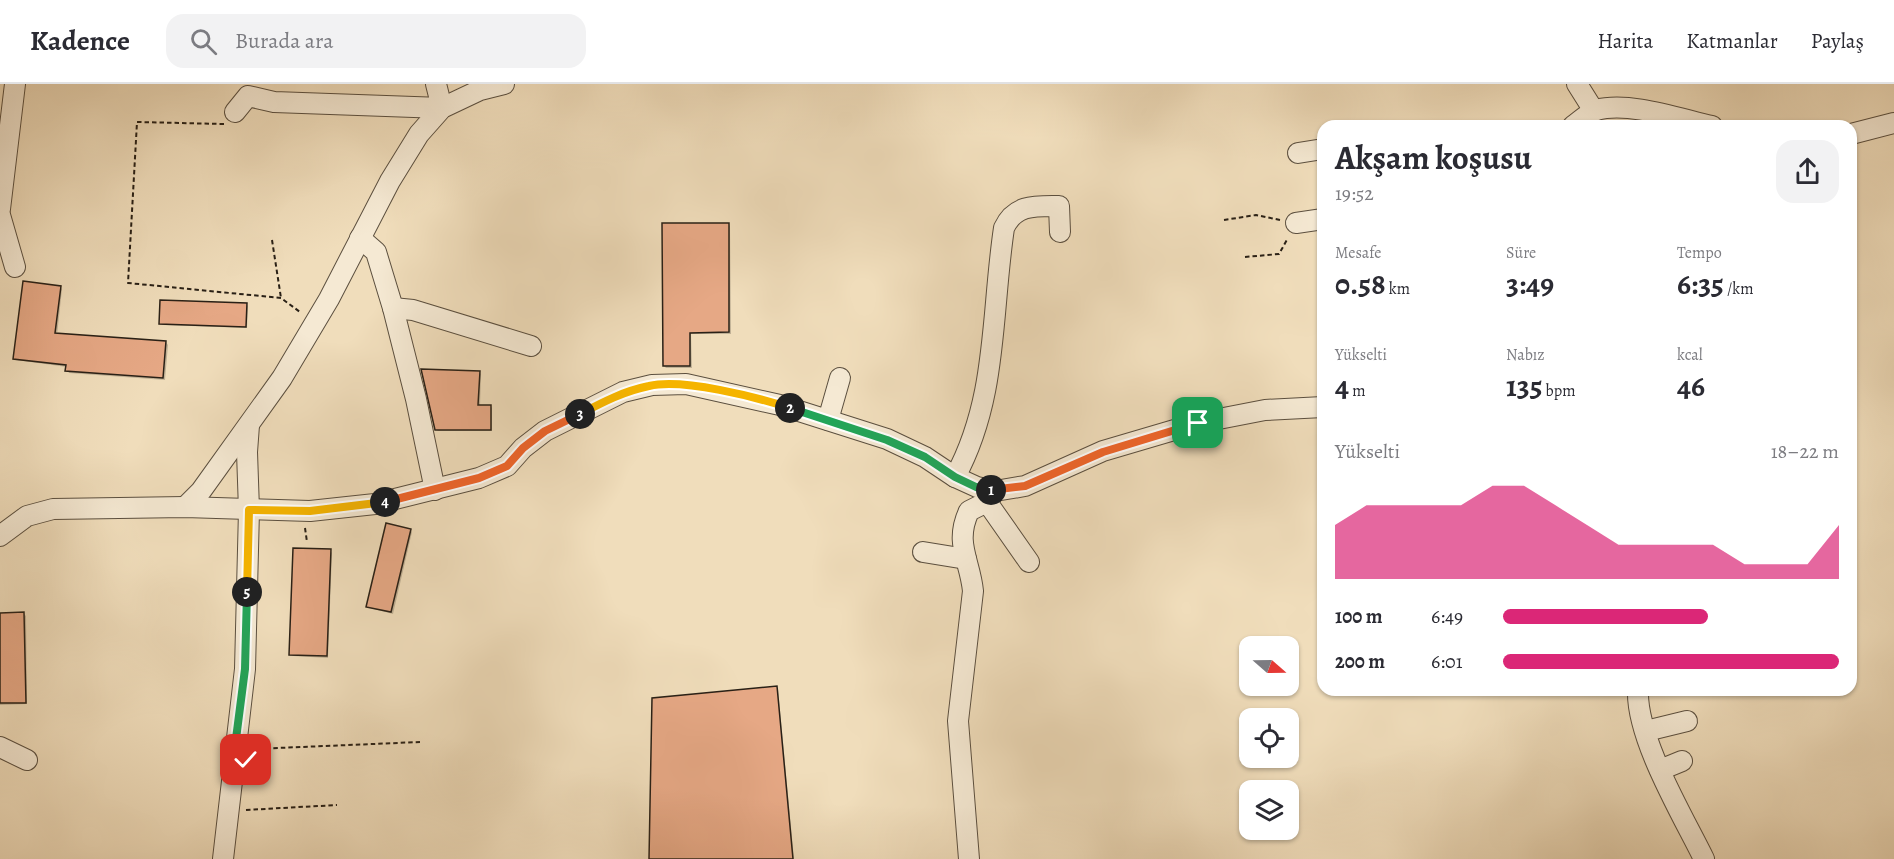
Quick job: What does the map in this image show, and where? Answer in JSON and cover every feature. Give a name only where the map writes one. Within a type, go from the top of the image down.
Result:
[{"type":"street","points":[[0,209],[15,84]]},
{"type":"street","points":[[436,84],[441,108]]},
{"type":"street","points":[[185,507],[201,491],[282,378],[315,323],[396,171],[419,134],[441,108],[480,90],[504,84]]},
{"type":"street","points":[[1577,84],[1594,111]]},
{"type":"street","points":[[235,112],[248,96],[274,102],[441,108]]},
{"type":"street","points":[[1581,120],[1594,111],[1610,108],[1641,110],[1685,120]]},
{"type":"street","points":[[1857,132],[1894,123]]},
{"type":"street","points":[[1298,153],[1317,150]]},
{"type":"street","points":[[955,477],[968,451],[983,406],[993,345],[1004,228],[1010,218],[1020,209],[1059,206],[1060,232]]},
{"type":"street","points":[[0,215],[15,267]]},
{"type":"street","points":[[1296,223],[1317,220]]},
{"type":"street","points":[[360,238],[376,252],[393,308],[416,399],[435,490]]},
{"type":"street","points":[[393,308],[413,310],[531,346]]},
{"type":"street","points":[[828,420],[840,378]]},
{"type":"street","points":[[1,532],[27,516],[53,509],[185,507],[310,511],[364,505],[435,490],[479,478],[507,466],[523,448],[545,431],[623,392],[652,385],[686,384],[780,405],[887,440],[925,457],[955,477],[991,496],[1029,562]]},
{"type":"street","points":[[969,859],[958,721],[960,689],[973,604],[972,583],[962,540],[969,511],[991,496],[1025,486],[1103,452],[1198,423],[1265,411],[1317,407]]},
{"type":"street","points":[[223,859],[245,669],[249,425]]},
{"type":"street","points":[[923,552],[966,559]]},
{"type":"street","points":[[1638,696],[1650,748],[1704,859]]},
{"type":"street","points":[[1646,731],[1687,721]]},
{"type":"street","points":[[0,747],[27,760]]},
{"type":"street","points":[[1660,770],[1682,761]]},
{"type":"path","points":[[235,112],[234,125],[137,122],[128,283],[281,298],[315,323]]},
{"type":"path","points":[[1224,220],[1256,215],[1296,223],[1279,254],[1245,257]]},
{"type":"path","points":[[272,240],[281,298]]},
{"type":"path","points":[[233,762],[246,760],[254,749],[420,742]]},
{"type":"path","points":[[228,811],[337,806]]},
{"type":"building","points":[[662,223],[729,223],[729,332],[690,333],[690,366],[663,366]]},
{"type":"building","points":[[23,281],[61,286],[55,333],[166,341],[163,378],[65,371],[66,365],[13,359]]},
{"type":"building","points":[[160,300],[247,303],[246,327],[159,324]]},
{"type":"building","points":[[421,369],[480,371],[478,405],[491,405],[491,430],[435,430]]},
{"type":"building","points":[[386,523],[411,529],[391,612],[366,607]]},
{"type":"building","points":[[293,548],[331,549],[327,656],[289,655]]},
{"type":"building","points":[[24,612],[26,703],[0,703],[0,613]]},
{"type":"building","points":[[777,686],[793,859],[649,859],[652,698]]},
{"type":"route","points":[[246,760],[233,762],[245,669],[249,510],[310,511],[375,504],[479,478],[507,466],[523,448],[545,431],[623,392],[652,385],[686,384],[780,405],[887,440],[925,457],[955,477],[976,487],[995,491],[1025,486],[1103,452],[1198,423]]}]
